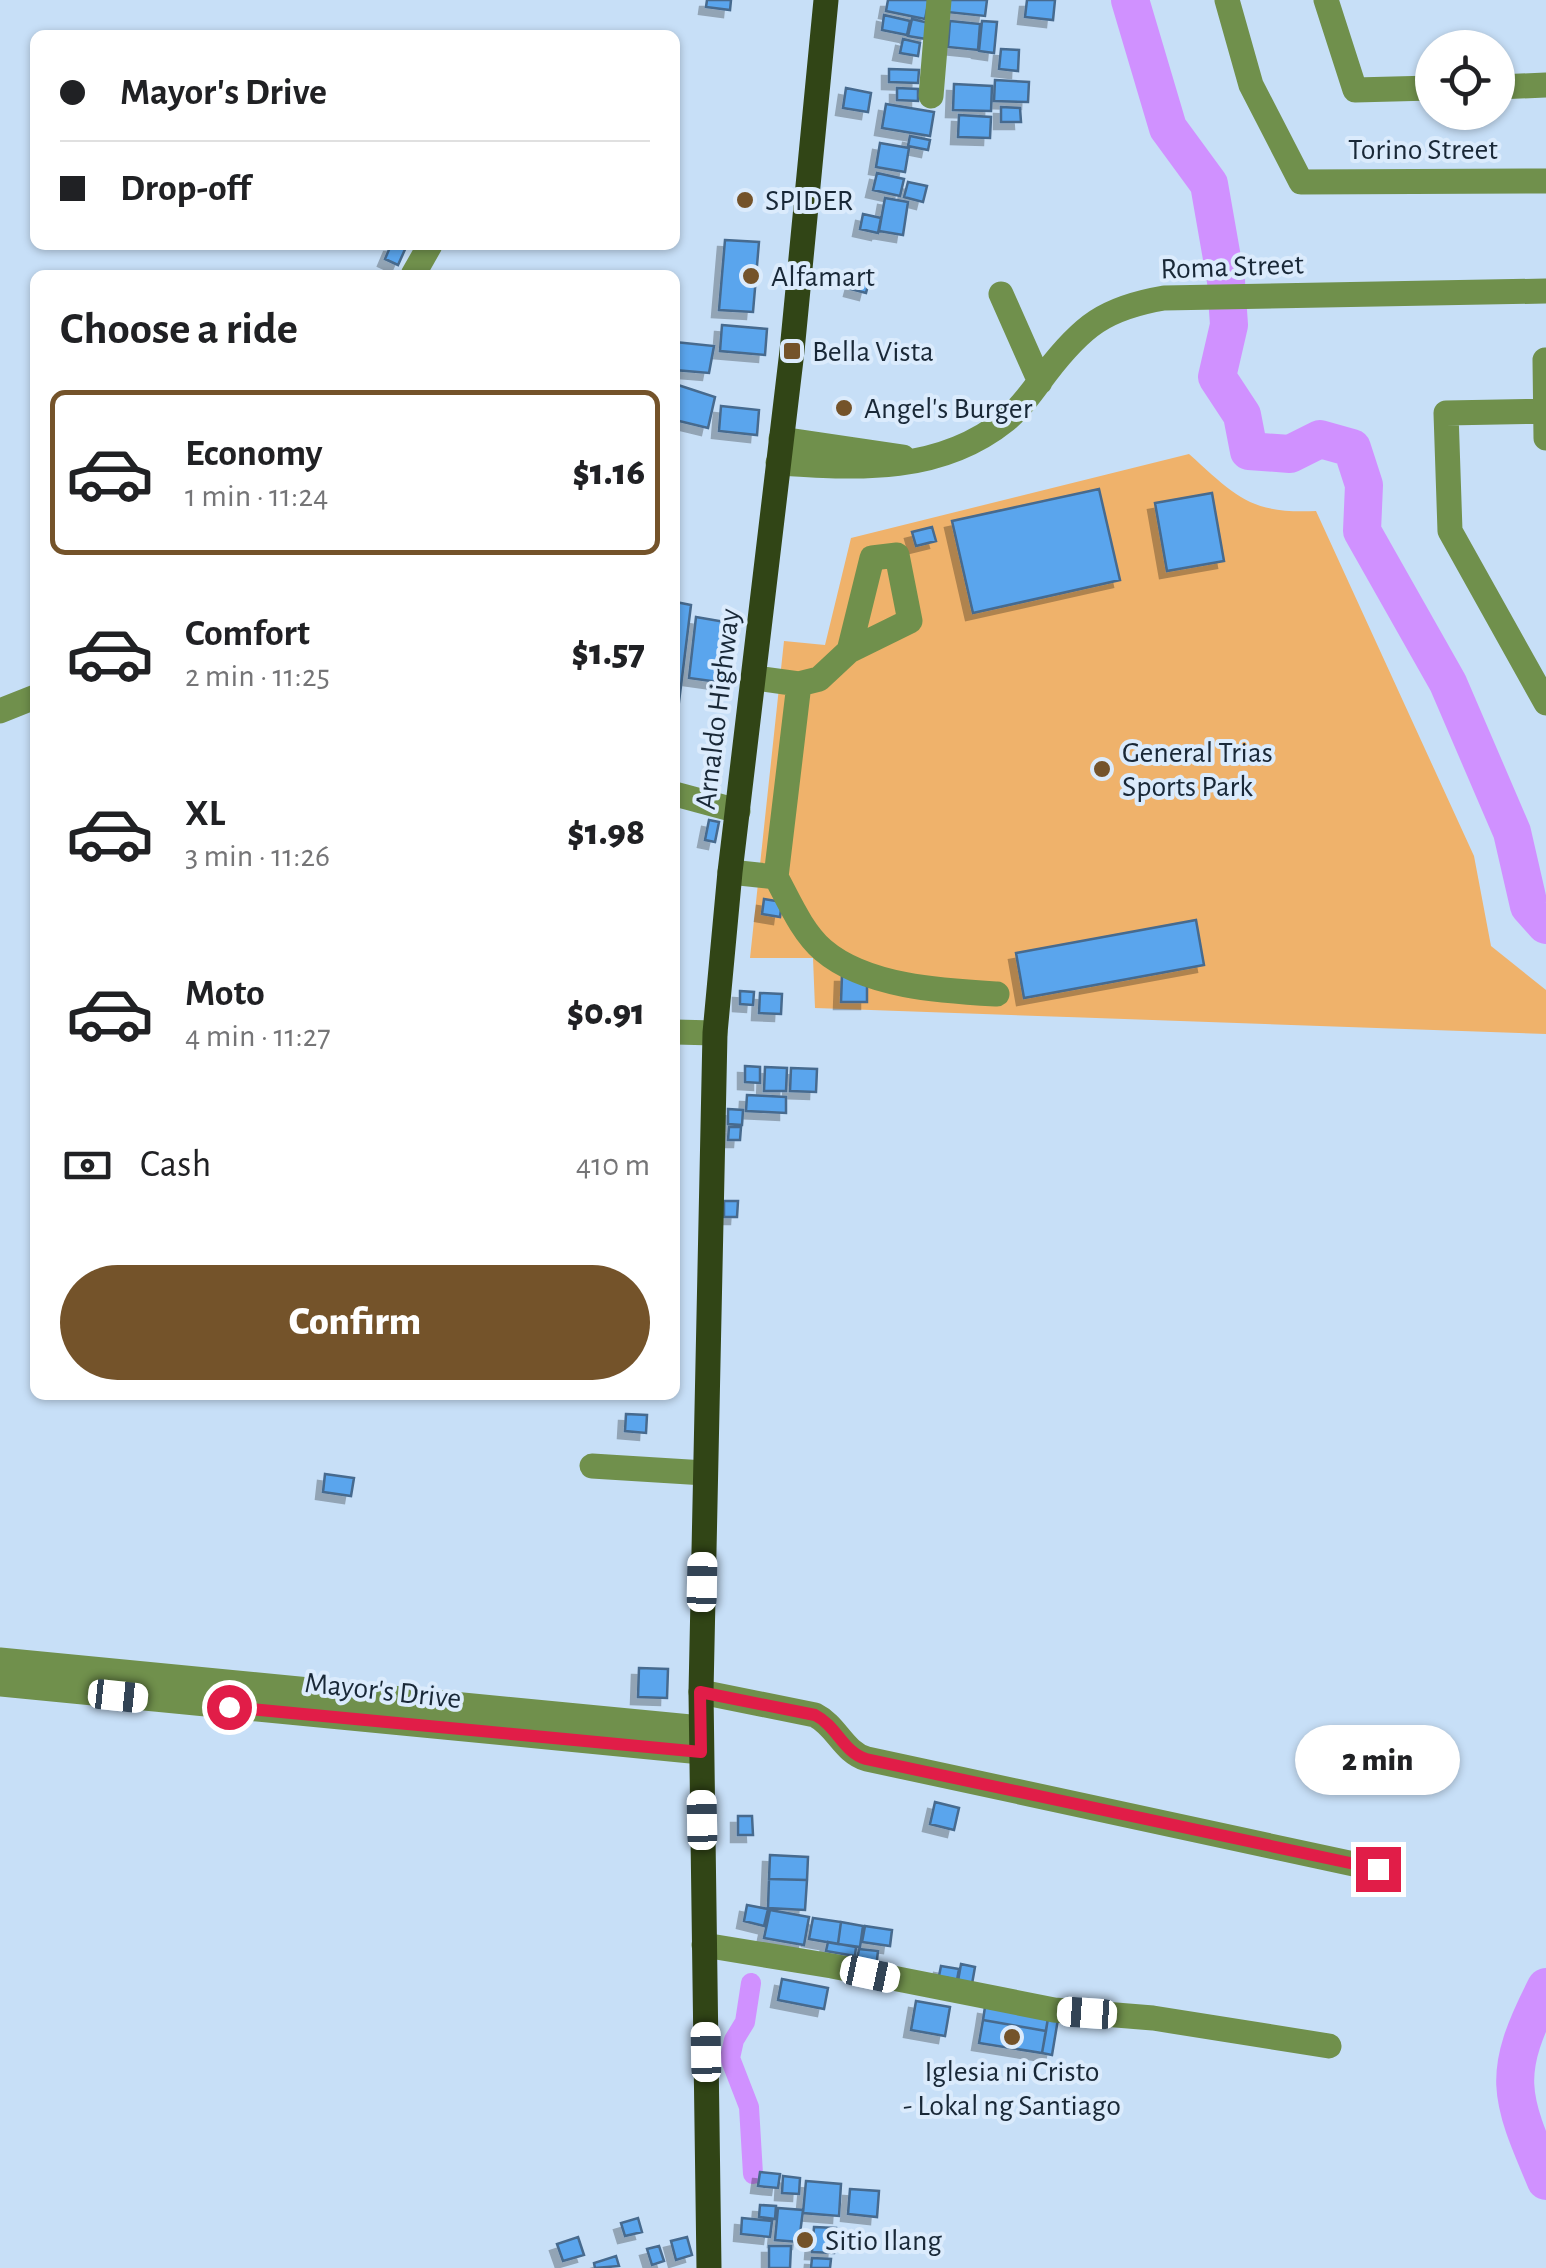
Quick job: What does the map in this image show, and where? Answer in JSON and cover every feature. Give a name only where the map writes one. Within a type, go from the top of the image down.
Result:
[{"type":"main road","name":"Arnaldo Highway","points":[[709,2268],[700,1692],[715,1032],[730,872],[792,350],[826,0]]},
{"type":"street","points":[[931,96],[939,0]]},
{"type":"street","name":"Torino Street","points":[[1227,0],[1251,85],[1301,182],[1546,181]]},
{"type":"street","points":[[1326,0],[1355,90],[1415,88]]},
{"type":"street","points":[[1515,87],[1546,86]]},
{"type":"street","name":"Roma Street","points":[[780,451],[866,468],[950,451],[1006,419],[1071,340],[1098,318],[1128,304],[1164,298],[1546,291]]},
{"type":"street","points":[[1001,294],[1040,382]]},
{"type":"street","points":[[1545,360],[1546,438]]},
{"type":"street","points":[[1545,411],[1446,413],[1450,531],[1546,702]]},
{"type":"street","points":[[754,678],[799,684],[819,679],[848,651]]},
{"type":"street","points":[[799,684],[776,877],[800,919],[828,953],[900,985],[996,994]]},
{"type":"street","points":[[0,711],[30,699]]},
{"type":"street","points":[[680,795],[738,811]]},
{"type":"street","points":[[730,872],[776,877]]},
{"type":"street","points":[[680,1032],[715,1032]]},
{"type":"street","points":[[592,1466],[704,1473]]},
{"type":"street","name":"Mayor's Drive","points":[[0,1660],[119,1684]]},
{"type":"street","name":"Mayor's Drive","points":[[0,1684],[119,1684],[701,1740]]},
{"type":"street","points":[[700,1692],[815,1715],[850,1750],[866,1759],[1378,1869]]},
{"type":"street","points":[[704,1945],[1054,2010],[1152,2018],[1329,2046]]},
{"type":"shaded area","name":"General Trias Sports Park","points":[[1189,454],[1245,499],[1274,509],[1316,511],[1474,856],[1491,946],[1546,990],[1546,1034],[815,1008],[813,958],[750,958],[784,641],[825,645],[851,538]]},
{"type":"building","points":[[707,0],[731,0],[730,10],[706,7]]},
{"type":"building","points":[[888,0],[929,0],[925,19],[886,11]]},
{"type":"building","points":[[948,0],[987,0],[985,16],[947,12]]},
{"type":"building","points":[[1027,0],[1055,0],[1053,20],[1025,17]]},
{"type":"building","points":[[884,15],[910,21],[907,35],[882,30]]},
{"type":"building","points":[[912,19],[929,23],[926,39],[908,36]]},
{"type":"building","points":[[950,21],[980,24],[978,50],[948,47]]},
{"type":"building","points":[[982,21],[997,22],[994,53],[979,51]]},
{"type":"building","points":[[903,39],[920,43],[918,56],[900,53]]},
{"type":"building","points":[[1001,49],[1019,50],[1018,71],[999,69]]},
{"type":"building","points":[[889,69],[919,70],[918,83],[889,82]]},
{"type":"building","points":[[995,80],[1029,82],[1028,102],[994,101]]},
{"type":"building","points":[[954,84],[992,86],[991,111],[953,110]]},
{"type":"building","points":[[846,88],[871,93],[868,112],[843,108]]},
{"type":"building","points":[[897,88],[918,89],[918,101],[897,100]]},
{"type":"building","points":[[886,104],[934,112],[930,136],[882,128]]},
{"type":"building","points":[[1001,107],[1020,108],[1021,122],[1001,122]]},
{"type":"building","points":[[959,115],[991,117],[990,138],[958,137]]},
{"type":"building","points":[[910,136],[930,140],[928,150],[908,146]]},
{"type":"building","points":[[880,143],[909,148],[905,172],[876,167]]},
{"type":"building","points":[[877,173],[904,179],[900,196],[873,190]]},
{"type":"building","points":[[908,182],[927,186],[923,202],[904,197]]},
{"type":"building","points":[[885,198],[908,202],[903,235],[879,231]]},
{"type":"building","points":[[863,214],[881,218],[878,233],[860,229]]},
{"type":"building","points":[[725,240],[759,242],[753,312],[719,310]]},
{"type":"building","points":[[389,250],[405,250],[398,265],[385,259]]},
{"type":"building","points":[[855,274],[870,277],[866,293],[851,289]]},
{"type":"building","points":[[722,325],[767,329],[765,355],[720,351]]},
{"type":"building","points":[[680,343],[714,346],[709,373],[680,370]]},
{"type":"building","points":[[680,386],[715,397],[708,428],[680,421]]},
{"type":"building","points":[[721,406],[759,410],[757,435],[719,431]]},
{"type":"building","points":[[1099,489],[1120,580],[973,613],[952,521]]},
{"type":"building","points":[[1212,493],[1224,561],[1167,571],[1155,503]]},
{"type":"building","points":[[932,527],[936,541],[916,546],[912,532]]},
{"type":"building","points":[[680,603],[691,605],[680,694]]},
{"type":"building","points":[[696,617],[731,623],[726,683],[689,678]]},
{"type":"building","points":[[709,820],[719,822],[715,842],[705,840]]},
{"type":"building","points":[[764,899],[782,902],[780,917],[762,914]]},
{"type":"building","points":[[1196,920],[1204,965],[1024,998],[1016,953]]},
{"type":"building","points":[[842,975],[867,975],[867,1002],[841,1002]]},
{"type":"building","points":[[740,991],[754,992],[753,1005],[740,1004]]},
{"type":"building","points":[[760,993],[782,994],[781,1014],[759,1013]]},
{"type":"building","points":[[745,1066],[760,1067],[760,1083],[745,1082]]},
{"type":"building","points":[[765,1067],[787,1068],[786,1091],[764,1091]]},
{"type":"building","points":[[791,1068],[817,1069],[816,1092],[790,1091]]},
{"type":"building","points":[[747,1095],[786,1097],[786,1113],[746,1111]]},
{"type":"building","points":[[728,1109],[743,1110],[742,1125],[728,1124]]},
{"type":"building","points":[[729,1127],[741,1127],[740,1140],[728,1140]]},
{"type":"building","points":[[724,1201],[738,1201],[737,1217],[724,1217]]},
{"type":"building","points":[[626,1414],[647,1415],[646,1433],[625,1431]]},
{"type":"building","points":[[325,1474],[354,1478],[351,1496],[323,1492]]},
{"type":"building","points":[[639,1668],[668,1669],[667,1698],[638,1697]]},
{"type":"building","points":[[935,1802],[959,1808],[954,1830],[930,1824]]},
{"type":"building","points":[[738,1816],[752,1816],[753,1835],[738,1835]]},
{"type":"building","points":[[770,1855],[808,1857],[807,1880],[769,1879]]},
{"type":"building","points":[[769,1879],[807,1880],[805,1910],[768,1908]]},
{"type":"building","points":[[747,1905],[768,1909],[764,1926],[744,1921]]},
{"type":"building","points":[[770,1910],[809,1917],[804,1945],[764,1938]]},
{"type":"building","points":[[813,1918],[841,1922],[838,1944],[809,1939]]},
{"type":"building","points":[[841,1922],[863,1926],[860,1947],[838,1944]]},
{"type":"building","points":[[865,1926],[892,1930],[890,1946],[862,1942]]},
{"type":"building","points":[[828,1942],[856,1947],[855,1956],[826,1951]]},
{"type":"building","points":[[859,1949],[878,1951],[876,1968],[856,1965]]},
{"type":"building","points":[[961,1964],[975,1967],[972,1984],[958,1981]]},
{"type":"building","points":[[941,1966],[959,1969],[957,1980],[939,1976]]},
{"type":"building","points":[[782,1979],[828,1988],[824,2009],[778,2000]]},
{"type":"building","points":[[916,2001],[950,2007],[945,2036],[911,2030]]},
{"type":"building","points":[[985,2007],[1048,2018],[1046,2031],[983,2020]]},
{"type":"building","points":[[1048,2018],[1058,2019],[1052,2055],[1042,2053]]},
{"type":"building","name":"Iglesia ni Cristo - Lokal ng Santiago","points":[[983,2020],[1046,2031],[1042,2053],[979,2043]]},
{"type":"building","points":[[760,2172],[780,2174],[778,2188],[758,2186]]},
{"type":"building","points":[[783,2176],[800,2178],[799,2194],[782,2193]]},
{"type":"building","points":[[806,2181],[841,2184],[839,2216],[803,2213]]},
{"type":"building","points":[[850,2189],[879,2191],[877,2217],[848,2214]]},
{"type":"building","points":[[760,2205],[776,2206],[775,2219],[759,2217]]},
{"type":"building","points":[[778,2208],[803,2210],[799,2242],[775,2240]]},
{"type":"building","points":[[638,2218],[642,2232],[625,2236],[621,2223]]},
{"type":"building","points":[[742,2218],[772,2221],[770,2237],[741,2234]]},
{"type":"building","points":[[814,2227],[836,2228],[834,2253],[812,2252]]},
{"type":"building","points":[[578,2237],[584,2255],[563,2261],[557,2244]]},
{"type":"building","points":[[687,2237],[692,2255],[676,2260],[671,2241]]},
{"type":"building","points":[[659,2246],[664,2261],[652,2265],[647,2249]]},
{"type":"building","points":[[769,2246],[791,2246],[790,2268],[769,2268]]},
{"type":"building","points":[[616,2256],[619,2266],[595,2268],[594,2263]]},
{"type":"building","points":[[812,2258],[831,2259],[830,2268],[811,2268]]},
{"type":"waterway","points":[[1130,0],[1168,128],[1209,184],[1226,281],[1229,325],[1217,377],[1242,415],[1249,451],[1290,454],[1320,439],[1352,448],[1364,485],[1362,531],[1448,683],[1512,832],[1529,906],[1546,925]]},
{"type":"waterway","points":[[751,1983],[745,2022],[734,2040],[730,2058],[749,2107],[753,2174]]},
{"type":"waterway","points":[[1546,1987],[1522,2042],[1515,2084],[1524,2126],[1546,2181]]},
{"type":"place","name":"SPIDER","points":[[745,200]]},
{"type":"place","name":"Alfamart","points":[[751,276]]},
{"type":"place","name":"Bella Vista","points":[[792,351]]},
{"type":"place","name":"Angel's Burger","points":[[844,408]]},
{"type":"place","name":"General Trias Sports Park","points":[[1102,769]]},
{"type":"place","name":"Iglesia ni Cristo - Lokal ng Santiago","points":[[1012,2037]]},
{"type":"place","name":"Sitio Ilang","points":[[805,2240]]},
{"type":"route","points":[[229,1707],[701,1752],[700,1692],[815,1715],[856,1756],[866,1759],[1378,1869]]}]
